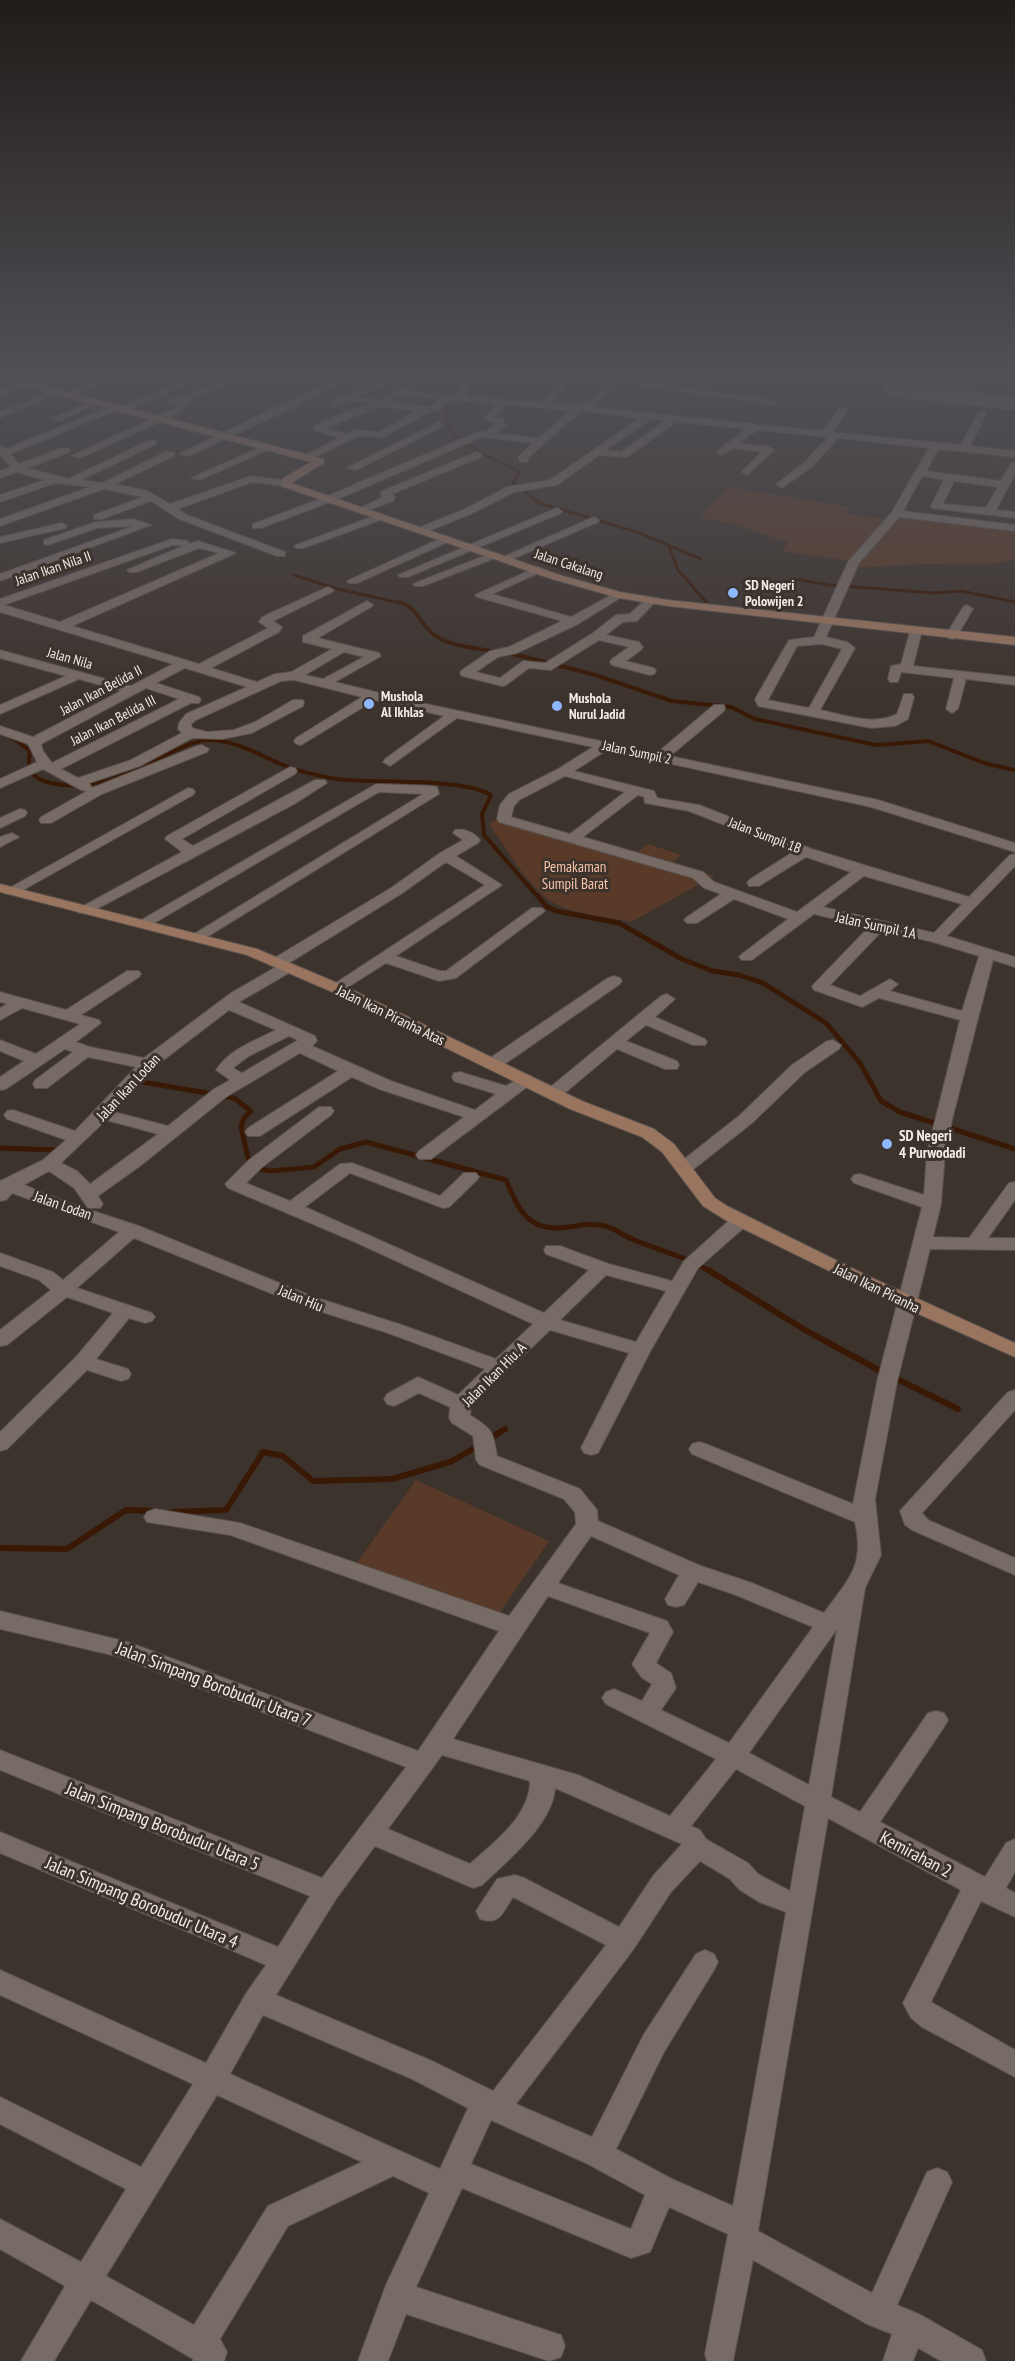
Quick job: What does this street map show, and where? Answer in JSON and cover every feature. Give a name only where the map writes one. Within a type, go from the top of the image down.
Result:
[{"type":"street","points":[[0,499],[45,483]]},
{"type":"street","points":[[79,483],[134,491],[177,505],[239,483]]},
{"type":"street","points":[[0,523],[109,483]]},
{"type":"street","name":"Jalan Cakalang","points":[[285,483],[420,531],[619,595],[650,601],[1015,641]]},
{"type":"street","points":[[257,526],[365,483]]},
{"type":"street","points":[[361,510],[416,483]]},
{"type":"street","points":[[420,531],[521,488],[552,483]]},
{"type":"street","points":[[819,640],[854,562],[896,513],[913,483]]},
{"type":"street","points":[[948,483],[935,506],[1015,515]]},
{"type":"street","points":[[988,483],[1004,485],[988,512]]},
{"type":"street","points":[[0,540],[97,517],[152,497]]},
{"type":"street","points":[[177,505],[183,517],[281,554]]},
{"type":"street","points":[[404,575],[557,511]]},
{"type":"street","points":[[896,513],[1015,528]]},
{"type":"street","points":[[300,546],[379,517]]},
{"type":"street","points":[[419,584],[499,557],[594,520]]},
{"type":"street","points":[[0,578],[146,525],[132,522],[104,523],[48,542]]},
{"type":"street","points":[[353,581],[446,539]]},
{"type":"street","name":"Jalan Ikan Nila II","points":[[0,603],[172,542],[184,543]]},
{"type":"street","points":[[59,627],[170,580],[230,553],[198,544],[133,569],[170,580]]},
{"type":"street","points":[[537,570],[483,592],[481,595],[574,621]]},
{"type":"street","points":[[200,669],[275,629],[276,627],[266,620],[328,590]]},
{"type":"street","points":[[619,595],[574,621],[504,652],[494,654],[466,673],[502,681],[527,664],[545,668],[597,636],[621,617],[633,618],[650,601]]},
{"type":"street","points":[[325,683],[375,656],[307,638],[367,605]]},
{"type":"street","points":[[0,608],[257,686]]},
{"type":"street","points":[[952,635],[967,609]]},
{"type":"street","points":[[906,669],[916,631]]},
{"type":"street","points":[[597,636],[636,646],[616,662],[650,671]]},
{"type":"street","points":[[812,714],[849,648],[839,643],[819,640],[793,643],[760,702],[766,705],[812,714],[871,724],[890,723],[903,716],[908,697]]},
{"type":"street","points":[[294,676],[342,648]]},
{"type":"street","name":"Jalan Nila","points":[[4,658],[131,690]]},
{"type":"street","name":"Jalan Ikan Belida II","points":[[34,742],[183,664]]},
{"type":"street","points":[[894,679],[896,669],[906,669],[1015,681]]},
{"type":"street","points":[[952,709],[961,675]]},
{"type":"street","points":[[0,710],[76,676]]},
{"type":"street","name":"Jalan Sumpil 2","points":[[190,734],[185,729],[185,723],[190,717],[279,677],[294,676],[372,696],[873,803],[923,816],[1013,846]]},
{"type":"street","points":[[145,684],[214,707]]},
{"type":"street","points":[[301,741],[372,696]]},
{"type":"street","name":"Jalan Ikan Belida III","points":[[0,784],[24,772],[45,766],[190,698]]},
{"type":"street","points":[[46,820],[86,786],[174,745],[190,734],[205,736],[240,734],[298,703]]},
{"type":"street","points":[[661,757],[719,708]]},
{"type":"street","points":[[390,762],[455,714]]},
{"type":"street","points":[[0,730],[34,742],[35,750],[45,766],[86,786],[202,749]]},
{"type":"street","points":[[563,772],[606,745]]},
{"type":"street","points":[[193,851],[172,839],[290,771]]},
{"type":"street","name":"Jalan Sumpil 1B","points":[[563,772],[635,790],[650,795],[649,798],[652,800],[693,808],[805,851],[971,902]]},
{"type":"street","name":"Jalan Sumpil 1A","points":[[563,772],[514,797],[507,805],[504,819],[698,875],[709,885],[733,893],[807,912],[937,938],[1015,962]]},
{"type":"street","points":[[272,781],[304,792]]},
{"type":"street","points":[[84,910],[320,783]]},
{"type":"street","points":[[144,923],[376,788],[432,790],[432,794],[196,937]]},
{"type":"street","points":[[571,840],[635,790]]},
{"type":"street","points":[[5,889],[188,792]]},
{"type":"street","points":[[232,804],[264,813]]},
{"type":"street","points":[[0,824],[20,813]]},
{"type":"street","points":[[193,826],[223,837]]},
{"type":"street","name":"Jalan Ikan Lodan","points":[[3,1189],[49,1164],[75,1137],[103,1114],[147,1064],[227,1003],[445,856],[472,841],[460,833]]},
{"type":"street","points":[[937,938],[971,902],[1013,846]]},
{"type":"street","points":[[754,883],[805,851]]},
{"type":"street","points":[[336,988],[495,885],[445,856]]},
{"type":"street","points":[[747,957],[807,912],[848,888],[862,870]]},
{"type":"street","name":"Jalan Ikan Piranha Atas","points":[[5,889],[252,952],[336,988],[576,1105],[648,1133],[668,1148],[708,1202],[740,1221]]},
{"type":"street","points":[[692,920],[733,893]]},
{"type":"street","points":[[385,957],[439,976],[450,975],[537,911]]},
{"type":"street","points":[[878,926],[820,987],[862,1002],[885,988],[969,1018]]},
{"type":"street","points":[[720,2354],[856,1585],[867,1540],[887,1382],[895,1359],[932,1204],[935,1160],[943,1123],[987,954]]},
{"type":"street","points":[[68,1016],[133,974]]},
{"type":"street","points":[[493,1064],[614,981]]},
{"type":"street","points":[[0,997],[93,1023],[0,1085]]},
{"type":"street","points":[[554,1093],[667,999]]},
{"type":"street","points":[[0,1015],[21,1002]]},
{"type":"street","points":[[90,1193],[217,1095],[309,1041],[309,1039],[227,1003]]},
{"type":"street","points":[[644,1018],[699,1042]]},
{"type":"street","points":[[242,1080],[224,1070],[225,1067],[237,1057],[289,1030]]},
{"type":"street","points":[[614,1042],[672,1065]]},
{"type":"street","points":[[64,1043],[85,1051],[147,1064]]},
{"type":"street","points":[[0,1045],[36,1060]]},
{"type":"street","points":[[684,1168],[746,1119],[798,1069],[833,1045]]},
{"type":"street","points":[[300,1047],[349,1071],[477,1116]]},
{"type":"street","points":[[41,1084],[85,1051]]},
{"type":"street","points":[[254,1132],[349,1071]]},
{"type":"street","points":[[460,1077],[508,1092]]},
{"type":"street","points":[[425,1155],[525,1080]]},
{"type":"street","points":[[325,1111],[251,1168],[234,1184],[293,1208],[546,1322],[641,1350]]},
{"type":"street","points":[[103,1114],[171,1132]]},
{"type":"street","points":[[13,1115],[75,1137]]},
{"type":"street","name":"Jalan Lodan","points":[[49,1164],[79,1180],[90,1193],[97,1209],[106,1220]]},
{"type":"street","points":[[293,1208],[344,1169],[349,1168],[443,1203],[470,1177]]},
{"type":"street","points":[[860,1179],[932,1204]]},
{"type":"street","points":[[974,1244],[1015,1187]]},
{"type":"street","name":"Jalan Lodan","points":[[3,1189],[106,1220]]},
{"type":"street","name":"Jalan Hiu","points":[[106,1220],[336,1312],[395,1329],[498,1367]]},
{"type":"street","points":[[591,1448],[641,1350],[676,1288],[694,1262],[740,1221]]},
{"type":"street","name":"Jalan Ikan Piranha","points":[[740,1221],[908,1304],[1015,1351]]},
{"type":"street","points":[[0,1340],[9,1335],[132,1230]]},
{"type":"street","points":[[923,1244],[1015,1244]]},
{"type":"street","points":[[553,1250],[602,1268],[676,1288]]},
{"type":"street","points":[[0,1259],[46,1276],[62,1289],[124,1312],[145,1317]]},
{"type":"street","name":"Jalan Ikan Hiu. A","points":[[587,1525],[586,1510],[572,1494],[490,1462],[480,1431],[459,1418],[461,1404],[602,1268]]},
{"type":"street","points":[[0,1444],[84,1362],[124,1312]]},
{"type":"street","points":[[84,1362],[121,1374]]},
{"type":"street","points":[[394,1399],[418,1384],[461,1404]]},
{"type":"street","points":[[1015,1397],[911,1511],[914,1520],[920,1525],[1015,1567]]},
{"type":"street","points":[[699,1449],[867,1540]]},
{"type":"street","points":[[155,1517],[232,1528],[514,1628]]},
{"type":"street","points":[[36,2361],[147,2185],[257,2000],[327,1891],[430,1754],[514,1628],[587,1525],[693,1572],[744,1589],[828,1624]]},
{"type":"street","points":[[676,1599],[693,1572]]},
{"type":"street","points":[[373,2361],[397,2296],[451,2179],[490,2105],[624,1942],[662,1884],[693,1852],[685,1837],[733,1756],[856,1585]]},
{"type":"street","points":[[543,1586],[659,1628],[662,1632],[644,1664],[650,1672],[663,1679],[664,1688],[646,1714]]},
{"type":"street","name":"Jalan Simpang Borobudur Utara 7","points":[[0,1620],[120,1648],[430,1754],[542,1774],[568,1782],[685,1837],[739,1871],[749,1882],[768,1894],[800,1906]]},
{"type":"street","name":"Kemirahan 2","points":[[614,1698],[733,1756],[1015,1906]]},
{"type":"street","points":[[864,1826],[936,1720]]},
{"type":"street","name":"Jalan Simpang Borobudur Utara 5","points":[[0,1760],[327,1891]]},
{"type":"street","points":[[372,1833],[473,1877],[521,1830],[534,1811],[541,1800],[542,1774]]},
{"type":"street","name":"Jalan Simpang Borobudur Utara 4","points":[[0,1842],[284,1961]]},
{"type":"street","points":[[1015,1850],[982,1889],[917,2003],[921,2010],[932,2018],[1015,2064]]},
{"type":"street","points":[[489,1911],[506,1887],[514,1886],[624,1942]]},
{"type":"street","points":[[598,2154],[654,2043],[705,1962]]},
{"type":"street","points":[[0,1982],[393,2162],[451,2179],[631,2244],[640,2242],[662,2188]]},
{"type":"street","points":[[257,2000],[422,2070],[490,2105],[598,2154],[743,2232],[878,2313],[910,2326],[971,2361]]},
{"type":"street","points":[[0,2110],[147,2185]]},
{"type":"street","points":[[0,2233],[203,2353],[278,2216],[393,2162]]},
{"type":"street","points":[[878,2313],[937,2182]]},
{"type":"street","points":[[397,2296],[550,2346]]},
{"type":"street","points":[[898,2361],[910,2326]]},
{"type":"green space","points":[[728,487],[850,507],[845,513],[886,519],[850,561],[781,551],[789,543],[730,523],[700,518]]},
{"type":"green space","points":[[899,515],[1015,529],[1015,560],[985,565],[926,564],[855,568]]},
{"type":"green space","name":"Pemakaman Sumpil Barat","points":[[500,817],[633,856],[648,844],[681,855],[672,862],[714,876],[631,922],[571,910],[545,897],[518,867],[489,824]]},
{"type":"green space","points":[[416,1480],[549,1541],[498,1615],[356,1564]]},
{"type":"waterway","points":[[514,483],[539,503],[637,532],[701,559]]},
{"type":"waterway","points":[[669,547],[678,570],[707,603]]},
{"type":"waterway","points":[[294,575],[337,589],[405,604]]},
{"type":"waterway","points":[[795,579],[829,585],[934,593],[961,591],[1015,602]]},
{"type":"waterway","points":[[399,602],[405,604]]},
{"type":"waterway","points":[[405,604],[433,634],[447,642],[497,652]]},
{"type":"waterway","points":[[509,653],[592,674],[672,701],[731,707],[755,719],[876,745],[928,741],[987,764],[1015,770]]},
{"type":"waterway","points":[[0,732],[13,738],[30,751],[29,764],[34,776],[51,783],[67,785],[82,785],[112,779],[187,745],[218,740],[239,745],[294,769],[337,779],[440,783],[478,789],[491,795],[482,814],[484,835],[538,897]]},
{"type":"waterway","points":[[537,895],[546,906],[556,911],[619,923],[682,959],[713,971],[739,975],[763,983],[826,1023],[860,1063],[881,1101],[900,1112],[1015,1149]]},
{"type":"waterway","points":[[136,1081],[213,1094]]},
{"type":"waterway","points":[[222,1096],[234,1098],[251,1111],[244,1118],[241,1127],[249,1162],[256,1168],[270,1171],[314,1167],[340,1149],[366,1142],[506,1180],[519,1207],[530,1220],[538,1225],[559,1228],[593,1224],[609,1227],[634,1240],[683,1258],[711,1272]]},
{"type":"waterway","points":[[0,1148],[58,1150]]},
{"type":"waterway","points":[[708,1270],[805,1330],[884,1373]]},
{"type":"waterway","points":[[893,1377],[958,1409]]},
{"type":"waterway","points":[[489,1439],[505,1429]]},
{"type":"waterway","points":[[171,1512],[226,1510],[263,1452],[283,1456],[313,1481],[392,1479],[450,1462],[478,1446]]},
{"type":"waterway","points":[[0,1548],[67,1549],[126,1510],[155,1511]]},
{"type":"place","name":"SD Negeri Polowijen 2","points":[[733,593]]},
{"type":"place","name":"Mushola Al Ikhlas","points":[[369,704]]},
{"type":"place","name":"Mushola Nurul Jadid","points":[[557,706]]},
{"type":"place","name":"SD Negeri 4 Purwodadi","points":[[887,1144]]}]
